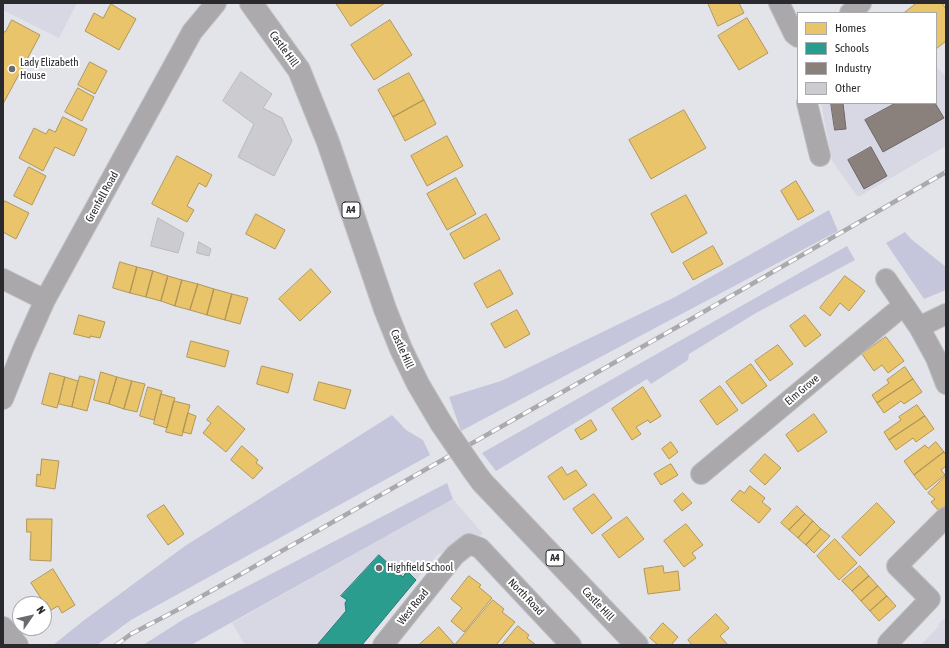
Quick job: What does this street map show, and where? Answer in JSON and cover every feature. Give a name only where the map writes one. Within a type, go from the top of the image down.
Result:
[{"type":"main road","name":"Castle Hill","points":[[251,3],[299,70],[328,142],[385,310],[401,349],[418,384],[441,423],[482,482],[636,645]]},
{"type":"street","name":"Grenfell Road","points":[[3,399],[44,300],[192,32],[216,3]]},
{"type":"street","points":[[780,3],[794,34],[797,36]]},
{"type":"street","points":[[851,12],[861,3]]},
{"type":"street","points":[[807,104],[820,156]]},
{"type":"street","points":[[3,279],[44,300]]},
{"type":"street","points":[[886,279],[919,327],[936,358],[946,384]]},
{"type":"street","name":"Elm Grove","points":[[701,474],[904,305]]},
{"type":"street","points":[[919,327],[946,314]]},
{"type":"street","points":[[888,643],[930,599],[897,566],[946,517]]},
{"type":"street","name":"West Road","points":[[383,645],[455,555],[469,544],[480,548]]},
{"type":"street","name":"North Road","points":[[480,548],[571,645]]},
{"type":"street","points":[[3,627],[18,645]]},
{"type":"shaded area","points":[[3,3],[77,3],[59,38],[3,10]]},
{"type":"shaded area","points":[[937,68],[946,76],[946,146],[858,197],[832,161],[821,104],[937,104]]},
{"type":"shaded area","points":[[829,210],[838,231],[461,431],[449,397],[501,381],[675,297]]},
{"type":"shaded area","points":[[905,232],[911,239],[946,267],[946,290],[924,299],[886,243]]},
{"type":"shaded area","points":[[847,246],[855,260],[756,313],[689,354],[688,360],[651,384],[647,379],[496,471],[482,453]]},
{"type":"shaded area","points":[[392,415],[406,430],[423,440],[430,455],[131,620],[97,645],[53,645],[185,546]]},
{"type":"shaded area","points":[[447,483],[453,499],[191,645],[143,645],[184,619]]},
{"type":"shaded area","name":"Highfield School","points":[[453,499],[483,534],[479,536],[460,538],[443,553],[437,555],[362,645],[245,645],[232,623]]},
{"type":"shaded area","points":[[946,617],[946,645],[921,645],[939,626],[938,624]]},
{"type":"building: Homes","points":[[336,3],[385,3],[351,26]]},
{"type":"building: Homes","points":[[708,3],[739,3],[744,13],[718,26]]},
{"type":"building: Homes","points":[[917,3],[942,3],[946,9],[946,41],[937,48],[937,12],[905,12]]},
{"type":"building: Homes","points":[[111,4],[136,19],[119,50],[85,31],[94,13],[103,18]]},
{"type":"building: Homes","points":[[747,18],[768,53],[739,70],[718,36]]},
{"type":"building: Homes","name":"Lady Elizabeth House","points":[[12,20],[40,35],[3,104],[3,31],[5,32]]},
{"type":"building: Homes","points":[[390,20],[412,55],[374,80],[351,45]]},
{"type":"building: Homes","points":[[90,62],[107,71],[95,94],[78,85]]},
{"type":"building: Homes","points":[[409,73],[424,100],[393,117],[378,90]]},
{"type":"building: Homes","points":[[78,88],[94,97],[82,121],[65,112]]},
{"type":"building: Homes","points":[[424,100],[436,124],[405,141],[393,117]]},
{"type":"building: Homes","points":[[684,110],[706,148],[651,179],[629,140]]},
{"type":"building: Homes","points":[[63,117],[87,129],[74,156],[55,147],[43,171],[19,158],[34,128],[46,134],[49,129],[55,132]]},
{"type":"building: Homes","points":[[447,136],[463,166],[427,186],[411,156]]},
{"type":"building: Homes","points":[[177,156],[212,175],[206,187],[199,183],[187,206],[194,210],[187,222],[152,204]]},
{"type":"building: Homes","points":[[29,167],[46,176],[32,205],[14,196]]},
{"type":"building: Homes","points":[[456,178],[476,214],[447,230],[427,194]]},
{"type":"building: Homes","points":[[796,181],[814,211],[798,220],[781,191]]},
{"type":"building: Homes","points":[[686,195],[707,233],[672,253],[651,214]]},
{"type":"building: Homes","points":[[5,201],[29,213],[16,239],[3,232],[3,204]]},
{"type":"building: Homes","points":[[256,214],[285,230],[275,249],[246,234]]},
{"type":"building: Homes","points":[[486,214],[500,239],[464,259],[450,234]]},
{"type":"building: Homes","points":[[713,246],[723,264],[693,280],[683,263]]},
{"type":"building: Homes","points":[[120,262],[137,267],[130,293],[113,288]]},
{"type":"building: Homes","points":[[137,267],[153,271],[146,297],[130,293]]},
{"type":"building: Homes","points":[[311,269],[331,292],[300,321],[279,299]]},
{"type":"building: Homes","points":[[500,270],[513,294],[487,308],[474,284]]},
{"type":"building: Homes","points":[[153,271],[168,276],[161,301],[146,297]]},
{"type":"building: Homes","points":[[168,276],[182,280],[175,306],[161,301]]},
{"type":"building: Homes","points":[[845,276],[865,291],[849,311],[840,303],[830,316],[820,308]]},
{"type":"building: Homes","points":[[182,280],[198,284],[190,310],[175,306]]},
{"type":"building: Homes","points":[[198,284],[214,289],[207,315],[190,310]]},
{"type":"building: Homes","points":[[214,289],[232,294],[225,320],[207,315]]},
{"type":"building: Homes","points":[[232,294],[248,298],[240,324],[225,320]]},
{"type":"building: Homes","points":[[517,310],[530,334],[505,348],[491,324]]},
{"type":"building: Homes","points":[[79,315],[105,322],[100,338],[90,336],[90,338],[74,334]]},
{"type":"building: Homes","points":[[805,315],[821,335],[805,347],[790,326]]},
{"type":"building: Homes","points":[[886,337],[904,361],[888,373],[882,365],[874,371],[862,354]]},
{"type":"building: Homes","points":[[191,341],[229,351],[225,367],[187,357]]},
{"type":"building: Homes","points":[[778,345],[793,364],[770,381],[755,361]]},
{"type":"building: Homes","points":[[751,364],[767,386],[742,404],[726,382]]},
{"type":"building: Homes","points":[[262,366],[293,374],[288,393],[257,384]]},
{"type":"building: Homes","points":[[905,367],[913,379],[877,403],[872,395],[889,383],[887,380]]},
{"type":"building: Homes","points":[[101,372],[117,377],[109,404],[94,400]]},
{"type":"building: Homes","points":[[50,373],[65,377],[57,408],[42,404]]},
{"type":"building: Homes","points":[[80,376],[95,380],[87,411],[72,407]]},
{"type":"building: Homes","points":[[65,377],[78,381],[72,407],[59,404]]},
{"type":"building: Homes","points":[[117,377],[132,381],[124,409],[109,404]]},
{"type":"building: Homes","points":[[913,379],[922,392],[904,404],[901,401],[884,413],[877,403]]},
{"type":"building: Homes","points":[[132,381],[145,384],[137,412],[124,409]]},
{"type":"building: Homes","points":[[319,382],[351,390],[345,409],[314,400]]},
{"type":"building: Homes","points":[[720,386],[738,410],[717,425],[700,401]]},
{"type":"building: Homes","points":[[148,387],[162,391],[154,420],[140,416]]},
{"type":"building: Homes","points":[[643,387],[661,416],[650,423],[648,420],[636,427],[641,434],[632,440],[612,409]]},
{"type":"building: Homes","points":[[161,394],[175,398],[167,428],[154,424]]},
{"type":"building: Homes","points":[[174,401],[190,405],[182,436],[166,432]]},
{"type":"building: Homes","points":[[917,405],[925,416],[889,440],[884,432],[901,420],[899,417]]},
{"type":"building: Homes","points":[[218,406],[245,429],[226,452],[203,433],[211,423],[207,420]]},
{"type":"building: Homes","points":[[188,413],[196,416],[191,434],[183,432]]},
{"type":"building: Homes","points":[[814,414],[827,432],[798,452],[786,435]]},
{"type":"building: Homes","points":[[925,416],[934,429],[916,442],[913,438],[896,450],[889,440]]},
{"type":"building: Homes","points":[[591,420],[597,430],[581,440],[575,430]]},
{"type":"building: Homes","points":[[671,442],[678,452],[669,459],[662,449]]},
{"type":"building: Homes","points":[[936,442],[944,452],[914,475],[904,461],[925,445],[928,448]]},
{"type":"building: Homes","points":[[242,446],[258,460],[256,463],[263,468],[253,479],[231,460]]},
{"type":"building: Homes","points":[[944,452],[946,455],[946,466],[941,470],[945,475],[926,490],[914,475]]},
{"type":"building: Homes","points":[[765,454],[781,468],[765,485],[750,471]]},
{"type":"building: Homes","points":[[42,459],[59,461],[55,489],[36,486],[37,474],[40,475]]},
{"type":"building: Homes","points":[[671,464],[678,475],[661,485],[654,474]]},
{"type":"building: Homes","points":[[562,467],[567,475],[576,470],[587,485],[564,500],[548,477]]},
{"type":"building: Homes","points":[[946,476],[946,505],[939,511],[931,502],[935,499],[928,493]]},
{"type":"building: Homes","points":[[750,486],[765,498],[762,502],[771,509],[759,523],[731,500],[740,490],[744,493]]},
{"type":"building: Homes","points":[[683,493],[692,503],[682,511],[674,501]]},
{"type":"building: Homes","points":[[594,494],[612,518],[592,534],[573,509]]},
{"type":"building: Homes","points":[[877,503],[895,522],[860,556],[842,537]]},
{"type":"building: Homes","points":[[164,505],[184,534],[168,545],[147,516]]},
{"type":"building: Homes","points":[[797,506],[805,514],[789,530],[781,523]]},
{"type":"building: Homes","points":[[805,514],[813,521],[798,538],[789,530]]},
{"type":"building: Homes","points":[[627,517],[644,539],[619,558],[602,535]]},
{"type":"building: Homes","points":[[27,519],[52,519],[51,561],[30,560],[31,532],[27,532]]},
{"type":"building: Homes","points":[[813,521],[821,529],[806,545],[798,538]]},
{"type":"building: Homes","points":[[686,524],[703,545],[692,553],[696,558],[684,567],[664,541]]},
{"type":"building: Homes","points":[[821,529],[830,536],[814,553],[806,545]]},
{"type":"building: Homes","points":[[835,539],[857,563],[839,580],[817,556]]},
{"type":"building: Homes","points":[[663,566],[664,573],[678,571],[680,590],[648,594],[644,569]]},
{"type":"building: Homes","points":[[860,566],[869,576],[852,591],[842,581]]},
{"type":"building: Homes","points":[[53,569],[75,605],[62,613],[58,606],[52,609],[52,596],[39,596],[31,583]]},
{"type":"building: Homes","points":[[469,576],[481,585],[479,587],[492,598],[464,632],[451,621],[462,608],[451,599]]},
{"type":"building: Homes","points":[[869,576],[878,586],[861,601],[852,591]]},
{"type":"building: Homes","points":[[878,586],[887,596],[870,611],[861,601]]},
{"type":"building: Homes","points":[[887,596],[896,606],[879,621],[870,611]]},
{"type":"building: Homes","points":[[493,600],[504,609],[502,612],[515,622],[496,645],[455,645]]},
{"type":"building: Homes","points":[[716,614],[729,628],[720,636],[728,645],[692,645],[688,640]]},
{"type":"building: Homes","points":[[663,623],[678,637],[671,645],[658,645],[650,638]]},
{"type":"building: Homes","points":[[518,626],[529,635],[527,638],[536,645],[502,645]]},
{"type":"building: Homes","points":[[439,627],[454,644],[453,645],[419,645]]},
{"type":"building: Schools","points":[[379,555],[403,577],[407,571],[416,580],[362,645],[317,645],[346,611],[345,603],[347,600],[341,596]]},
{"type":"building: Industry","points":[[831,104],[843,104],[846,129],[835,130]]},
{"type":"building: Industry","points":[[894,104],[936,104],[944,118],[883,152],[865,120]]},
{"type":"building: Industry","points":[[871,147],[887,176],[864,189],[848,160]]},
{"type":"building: Other","points":[[241,72],[272,94],[263,108],[282,118],[292,141],[274,176],[238,157],[254,124],[223,101]]},
{"type":"building: Other","points":[[158,218],[184,233],[178,253],[151,246]]},
{"type":"building: Other","points":[[199,242],[211,249],[209,256],[197,253]]},
{"type":"railway","points":[[116,645],[131,634],[181,608],[686,322],[946,172]]},
{"type":"place","name":"Lady Elizabeth House","points":[[12,69]]},
{"type":"place","name":"Highfield School","points":[[379,568]]}]
